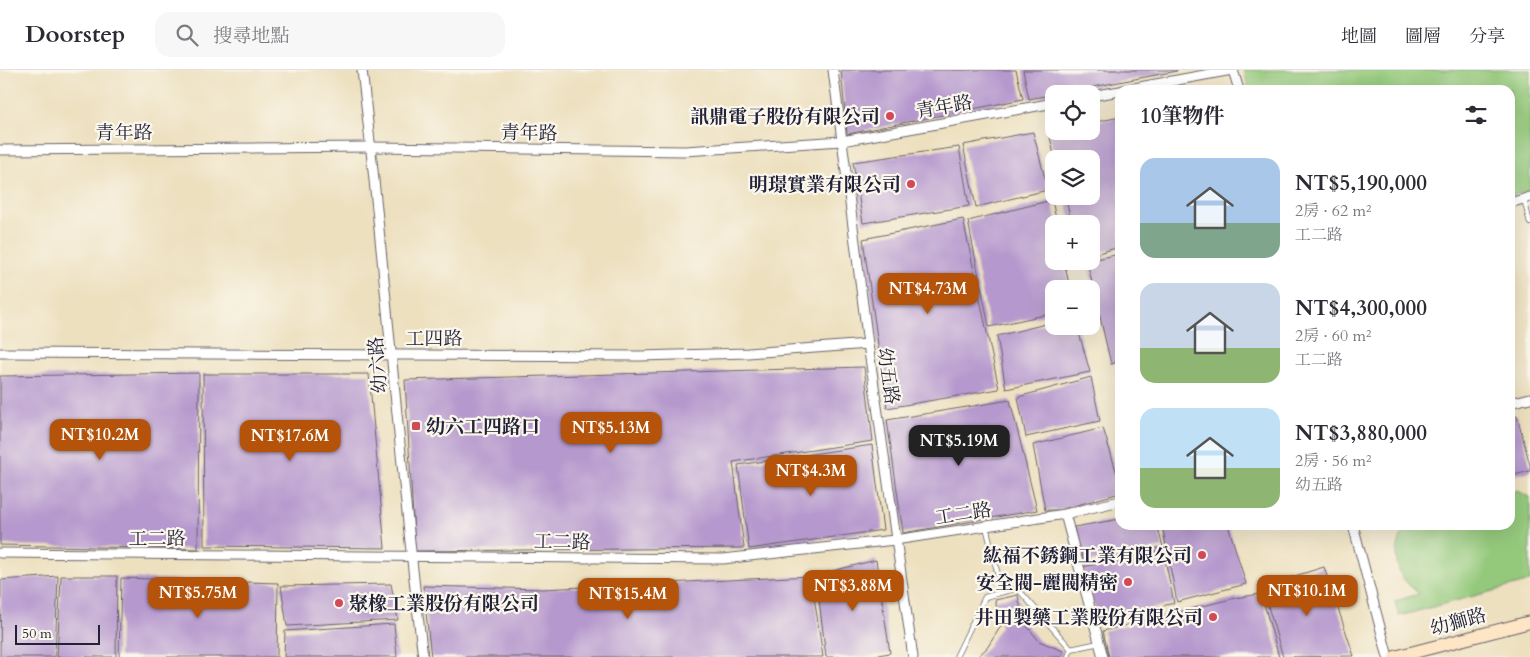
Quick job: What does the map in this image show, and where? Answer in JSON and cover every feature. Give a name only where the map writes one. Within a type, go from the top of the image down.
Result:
[{"type":"street","name":"幼六路","points":[[362,70],[392,354],[410,556],[423,657]]},
{"type":"street","name":"幼五路","points":[[833,70],[868,344],[913,657]]},
{"type":"street","points":[[1149,85],[1233,70],[1238,85]]},
{"type":"street","points":[[1100,94],[1115,91]]},
{"type":"street","name":"青年路","points":[[0,150],[371,147],[686,150],[842,141],[1045,105]]},
{"type":"street","points":[[1515,202],[1527,198]]},
{"type":"street","name":"工四路","points":[[0,353],[640,356],[748,353],[868,344]]},
{"type":"street","points":[[1515,402],[1530,398]]},
{"type":"street","name":"工二路","points":[[0,553],[723,559],[896,540],[1064,514],[1115,501]]},
{"type":"street","points":[[1064,514],[1103,657]]},
{"type":"street","points":[[1354,530],[1388,657]]},
{"type":"street","name":"幼獅路","points":[[1395,657],[1530,622]]},
{"type":"lane","points":[[1527,198],[1530,224]]},
{"type":"lane","points":[[986,526],[1002,592]]},
{"type":"lane","points":[[956,657],[985,597],[1017,588],[1071,649]]},
{"type":"lane","points":[[1071,649],[1099,643]]},
{"type":"lane","points":[[1068,657],[1071,649]]},
{"type":"green space","points":[[1244,70],[1530,70],[1530,190],[1515,194],[1515,85],[1248,85]]},
{"type":"green space","points":[[1515,491],[1517,491],[1530,497],[1530,581],[1399,616],[1395,601],[1419,594],[1402,576],[1397,562],[1398,547],[1404,530],[1515,530]]},
{"type":"building","name":"訊鼎電子股份有限公司","points":[[841,70],[1016,70],[1023,99],[847,134]]},
{"type":"building","points":[[1023,70],[1177,70],[1100,86],[1045,85],[1045,96],[1029,99]]},
{"type":"building","points":[[1115,118],[1115,248],[1100,253],[1100,215],[1070,215],[1067,205],[1100,205],[1100,150],[1053,150],[1051,140],[1100,140],[1100,121]]},
{"type":"building","points":[[1033,132],[1045,178],[1045,191],[976,207],[963,145]]},
{"type":"building","name":"明璟實業有限公司","points":[[959,147],[969,206],[863,223],[853,162]]},
{"type":"building","points":[[1045,202],[1045,205],[1053,205],[1055,215],[1045,215],[1045,270],[1066,270],[1068,280],[1045,280],[1045,315],[989,327],[968,221]]},
{"type":"building","points":[[963,219],[999,389],[887,408],[863,239]]},
{"type":"building","points":[[1115,255],[1115,363],[1111,364],[1100,317],[1100,280],[1091,280],[1089,270],[1100,270],[1100,258]]},
{"type":"building","points":[[1045,324],[1045,335],[1080,335],[1090,372],[1006,389],[997,336]]},
{"type":"building","points":[[864,367],[873,441],[733,462],[744,548],[415,551],[405,380]]},
{"type":"building","points":[[199,373],[198,549],[0,545],[0,376]]},
{"type":"building","points":[[203,374],[369,374],[385,548],[204,546]]},
{"type":"building","points":[[1091,377],[1100,421],[1026,437],[1018,397]]},
{"type":"building","points":[[1010,400],[1037,510],[903,533],[887,420]]},
{"type":"building","points":[[1515,416],[1517,416],[1530,471],[1515,475]]},
{"type":"building","points":[[1103,428],[1115,468],[1115,494],[1059,510],[1045,510],[1033,445]]},
{"type":"building","points":[[872,445],[883,530],[749,549],[738,465]]},
{"type":"building","points":[[1115,520],[1115,530],[1158,530],[1163,547],[1085,563],[1074,527]]},
{"type":"building","name":"紘福不銹鋼工業有限公司","points":[[1163,530],[1230,530],[1246,584],[1177,602]]},
{"type":"building","name":"安全閥-麗閥精密","points":[[1163,550],[1174,603],[1099,622],[1082,567]]},
{"type":"building","points":[[876,560],[890,653],[866,657],[826,657],[816,575]]},
{"type":"building","points":[[1324,567],[1354,656],[1283,657],[1262,586]]},
{"type":"building","points":[[58,576],[55,657],[0,657],[1,580]]},
{"type":"building","points":[[61,576],[117,576],[116,657],[57,657]]},
{"type":"building","points":[[811,576],[823,657],[431,657],[423,586],[542,589]]},
{"type":"building","points":[[121,578],[278,583],[277,657],[119,657]]},
{"type":"building","name":"聚橡工業股份有限公司","points":[[391,584],[398,620],[287,626],[281,586]]},
{"type":"building","name":"井田製藥工業股份有限公司","points":[[1260,594],[1279,657],[1109,657],[1103,631],[1235,598]]},
{"type":"building","points":[[1018,595],[1023,621],[1039,641],[1063,651],[1061,657],[977,657],[987,648],[1001,626],[995,600]]},
{"type":"building","points":[[394,624],[397,657],[284,657],[285,631]]},
{"type":"place","name":"訊鼎電子股份有限公司","points":[[890,116]]},
{"type":"place","name":"明璟實業有限公司","points":[[911,184]]},
{"type":"place","name":"幼六工四路口","points":[[416,426]]},
{"type":"place","name":"紘福不銹鋼工業有限公司","points":[[1202,555]]},
{"type":"place","name":"安全閥-麗閥精密","points":[[1128,582]]},
{"type":"place","name":"聚橡工業股份有限公司","points":[[339,603]]},
{"type":"place","name":"井田製藥工業股份有限公司","points":[[1213,617]]}]
